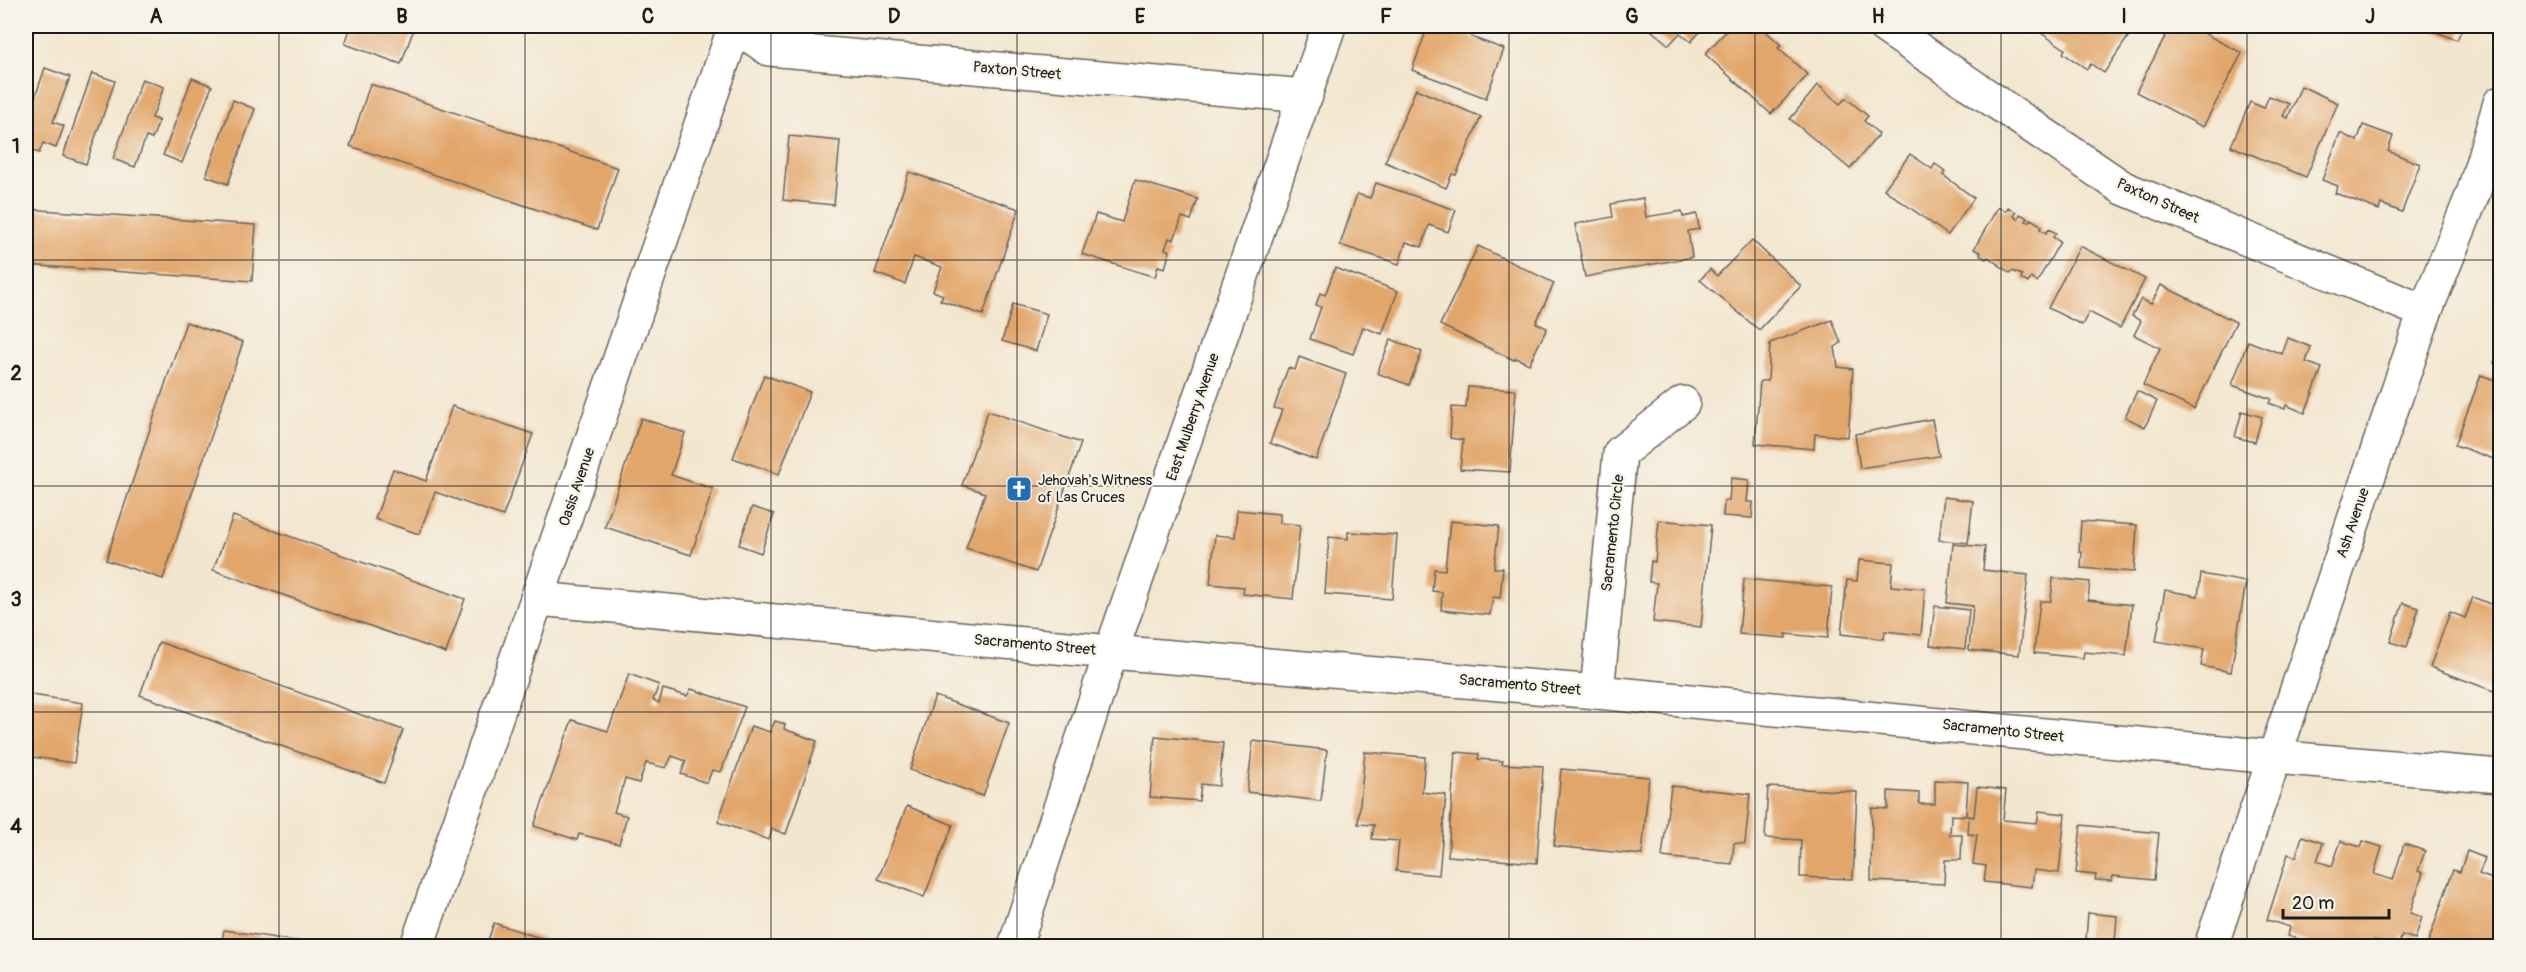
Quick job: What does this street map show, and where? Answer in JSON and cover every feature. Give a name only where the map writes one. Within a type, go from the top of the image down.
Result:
[{"type":"street","name":"Paxton Street","points":[[735,26],[769,49],[1306,96]]},
{"type":"street","name":"Oasis Avenue","points":[[417,946],[735,26]]},
{"type":"street","name":"East Mulberry Avenue","points":[[1015,946],[1111,652],[1329,26]]},
{"type":"street","name":"Paxton Street","points":[[1884,26],[2123,188],[2425,312]]},
{"type":"street","name":"Ash Avenue","points":[[2211,946],[2425,312],[2486,195],[2500,103]]},
{"type":"street","name":"Sacramento Circle","points":[[1597,692],[1620,453],[1683,404]]},
{"type":"street","name":"Sacramento Street","points":[[538,599],[1111,652],[1597,692],[2273,757],[2500,776]]},
{"type":"building","points":[[351,26],[415,26],[401,64],[345,44]]},
{"type":"building","points":[[1428,26],[1475,26],[1471,37],[1504,49],[1486,98],[1412,70]]},
{"type":"building","points":[[1657,26],[1705,26],[1691,42],[1680,33],[1669,45],[1652,31]]},
{"type":"building","points":[[1731,26],[1749,26],[1753,29],[1760,26],[1781,45],[1778,48],[1808,75],[1771,114],[1705,54]]},
{"type":"building","points":[[2041,26],[2117,26],[2130,34],[2104,73],[2091,64],[2087,69],[2063,53],[2065,49],[2038,31]]},
{"type":"building","points":[[2171,26],[2190,26],[2242,53],[2203,127],[2136,92]]},
{"type":"building","points":[[2421,26],[2463,26],[2457,40]]},
{"type":"building","points":[[45,68],[70,77],[53,122],[64,126],[56,148],[43,143],[39,153],[26,148],[26,124]]},
{"type":"building","points":[[92,73],[115,81],[86,164],[63,156]]},
{"type":"building","points":[[192,78],[212,86],[182,163],[163,155]]},
{"type":"building","points":[[142,79],[164,87],[152,118],[159,121],[152,139],[146,137],[135,167],[113,159]]},
{"type":"building","points":[[370,84],[618,168],[597,230],[350,146]]},
{"type":"building","points":[[1818,85],[1840,104],[1846,98],[1868,116],[1864,121],[1879,134],[1850,169],[1790,119]]},
{"type":"building","points":[[2301,86],[2338,103],[2306,177],[2231,146],[2250,102],[2264,108],[2269,96],[2289,104],[2283,116],[2288,118]]},
{"type":"building","points":[[1416,89],[1481,117],[1456,175],[1452,174],[1446,188],[1385,162]]},
{"type":"building","points":[[233,100],[255,109],[228,184],[206,176]]},
{"type":"building","points":[[2363,125],[2393,136],[2388,151],[2420,164],[2402,212],[2381,204],[2379,210],[2335,193],[2338,186],[2322,180],[2340,133],[2357,141]]},
{"type":"building","points":[[789,136],[840,141],[834,205],[783,200]]},
{"type":"building","points":[[1910,154],[1932,169],[1935,164],[1945,171],[1943,175],[1974,198],[1948,235],[1884,189]]},
{"type":"building","points":[[909,172],[1019,209],[983,315],[940,300],[943,295],[933,291],[942,267],[914,257],[905,284],[875,273]]},
{"type":"building","points":[[1135,180],[1198,199],[1191,220],[1182,217],[1174,240],[1169,238],[1165,249],[1170,251],[1165,268],[1158,266],[1155,277],[1082,254],[1096,214],[1122,222]]},
{"type":"building","points":[[1376,183],[1456,210],[1448,232],[1429,225],[1422,247],[1406,242],[1399,264],[1340,245],[1357,194],[1370,198]]},
{"type":"building","points":[[1643,198],[1646,217],[1682,211],[1683,217],[1697,214],[1699,229],[1688,231],[1692,257],[1585,277],[1575,224],[1613,217],[1611,204]]},
{"type":"building","points":[[1998,207],[2006,211],[2008,207],[2016,212],[2014,216],[2018,219],[2020,214],[2028,218],[2026,221],[2029,222],[2031,219],[2042,226],[2040,229],[2046,233],[2049,229],[2056,233],[2053,237],[2060,242],[2037,282],[2031,278],[2028,283],[2021,279],[2022,275],[2012,271],[2010,273],[1974,249]]},
{"type":"building","points":[[26,209],[256,225],[252,281],[26,265]]},
{"type":"building","points":[[1752,240],[1801,286],[1759,330],[1700,280],[1710,269],[1717,276]]},
{"type":"building","points":[[1478,246],[1554,283],[1536,323],[1547,328],[1529,364],[1516,358],[1514,360],[1440,325]]},
{"type":"building","points":[[2080,246],[2145,279],[2120,328],[2089,312],[2082,325],[2048,308]]},
{"type":"building","points":[[1335,268],[1398,291],[1382,334],[1363,327],[1353,354],[1310,339],[1321,307],[1316,305],[1320,293],[1325,295]]},
{"type":"building","points":[[2161,285],[2236,322],[2194,409],[2143,385],[2160,348],[2134,335],[2141,321],[2132,316],[2141,299],[2151,304]]},
{"type":"building","points":[[1013,304],[1047,314],[1036,351],[1002,341]]},
{"type":"building","points":[[1832,320],[1841,343],[1835,347],[1838,367],[1853,369],[1848,437],[1815,434],[1814,449],[1755,444],[1760,381],[1768,381],[1770,343]]},
{"type":"building","points":[[186,322],[243,342],[163,579],[106,560]]},
{"type":"building","points":[[2288,338],[2311,347],[2306,362],[2322,368],[2305,413],[2286,405],[2285,409],[2269,403],[2271,399],[2232,385],[2248,341],[2282,354]]},
{"type":"building","points":[[1391,339],[1422,352],[1409,385],[1377,373]]},
{"type":"building","points":[[2500,349],[2500,365],[2494,363]]},
{"type":"building","points":[[1299,357],[1346,374],[1316,460],[1270,443],[1282,410],[1274,408],[1288,368],[1295,370]]},
{"type":"building","points":[[764,375],[810,392],[779,474],[733,458]]},
{"type":"building","points":[[2481,375],[2500,382],[2499,461],[2455,445]]},
{"type":"building","points":[[1468,387],[1516,390],[1510,472],[1460,469],[1463,440],[1450,438],[1452,407],[1466,408]]},
{"type":"building","points":[[2137,391],[2157,401],[2145,427],[2125,417]]},
{"type":"building","points":[[452,406],[533,434],[503,516],[435,492],[419,534],[375,519],[393,469],[426,481]]},
{"type":"building","name":"Jehovah's Witness of Las Cruces","points":[[988,411],[1081,443],[1036,572],[966,548],[985,493],[962,485]]},
{"type":"building","points":[[2242,411],[2262,417],[2255,442],[2235,437]]},
{"type":"building","points":[[641,418],[685,433],[671,475],[713,489],[691,555],[605,527]]},
{"type":"building","points":[[1932,419],[1939,456],[1860,468],[1855,434]]},
{"type":"building","points":[[1731,478],[1749,480],[1747,502],[1753,502],[1752,518],[1723,516],[1724,501],[1729,501]]},
{"type":"building","points":[[1944,497],[1973,501],[1968,543],[1939,540]]},
{"type":"building","points":[[752,507],[774,514],[761,553],[739,545]]},
{"type":"building","points":[[1237,510],[1280,514],[1280,523],[1300,525],[1293,599],[1243,594],[1244,587],[1210,584],[1215,535],[1235,537]]},
{"type":"building","points":[[233,516],[465,599],[446,653],[213,570]]},
{"type":"building","points":[[1659,520],[1711,525],[1701,627],[1653,622],[1657,583],[1649,582],[1651,561],[1655,562]]},
{"type":"building","points":[[1450,521],[1499,526],[1494,568],[1503,568],[1500,598],[1493,597],[1490,615],[1441,610],[1442,592],[1432,591],[1434,569],[1445,570]]},
{"type":"building","points":[[2081,521],[2137,525],[2134,572],[2081,568],[2082,552],[2079,552]]},
{"type":"building","points":[[1348,532],[1397,535],[1392,599],[1325,594],[1329,537],[1348,539]]},
{"type":"building","points":[[1953,544],[1985,547],[1983,570],[2028,575],[2019,655],[1969,650],[1973,606],[1947,603]]},
{"type":"building","points":[[1859,560],[1893,563],[1891,586],[1925,589],[1921,635],[1885,631],[1884,639],[1841,634],[1847,580],[1857,581]]},
{"type":"building","points":[[2201,574],[2246,582],[2231,672],[2201,666],[2204,649],[2156,641],[2165,590],[2198,596]]},
{"type":"building","points":[[2053,578],[2090,582],[2088,600],[2132,605],[2126,656],[2084,652],[2083,658],[2034,653],[2040,601],[2051,601]]},
{"type":"building","points":[[1744,579],[1832,587],[1828,638],[1786,634],[1786,638],[1739,634]]},
{"type":"building","points":[[2473,597],[2500,608],[2500,680],[2496,692],[2430,667],[2450,612],[2465,618]]},
{"type":"building","points":[[2403,603],[2419,608],[2407,647],[2390,642]]},
{"type":"building","points":[[1935,606],[1969,610],[1965,649],[1930,645]]},
{"type":"building","points":[[159,642],[403,730],[384,783],[140,695]]},
{"type":"building","points":[[629,674],[659,685],[653,700],[659,703],[663,689],[687,696],[691,689],[745,707],[721,772],[712,770],[707,783],[681,774],[686,761],[672,756],[666,768],[646,763],[639,783],[625,779],[614,812],[627,816],[619,844],[579,834],[577,840],[534,826],[572,720],[608,731]]},
{"type":"building","points":[[26,694],[83,703],[74,763],[26,756]]},
{"type":"building","points":[[935,696],[1009,723],[983,796],[910,770]]},
{"type":"building","points":[[775,721],[785,724],[784,729],[817,741],[786,834],[772,829],[769,840],[718,822],[751,726],[770,732]]},
{"type":"building","points":[[1155,736],[1223,743],[1219,786],[1201,784],[1199,801],[1150,797]]},
{"type":"building","points":[[1253,741],[1327,750],[1321,801],[1247,792]]},
{"type":"building","points":[[1365,752],[1425,757],[1422,792],[1446,795],[1439,875],[1396,871],[1399,841],[1372,839],[1374,825],[1358,824]]},
{"type":"building","points":[[1455,752],[1479,754],[1478,759],[1503,761],[1502,764],[1543,766],[1537,863],[1448,856]]},
{"type":"building","points":[[1561,769],[1649,777],[1642,855],[1554,846]]},
{"type":"building","points":[[1935,780],[1968,782],[1966,816],[1951,815],[1950,835],[1962,835],[1961,860],[1945,860],[1944,884],[1871,881],[1872,808],[1888,809],[1888,791],[1919,793],[1919,804],[1935,804]]},
{"type":"building","points":[[1671,786],[1750,794],[1745,844],[1734,843],[1732,864],[1662,857]]},
{"type":"building","points":[[1768,787],[1857,792],[1853,879],[1800,877],[1801,840],[1765,838]]},
{"type":"building","points":[[1977,787],[2006,790],[2003,820],[2037,823],[2039,811],[2065,814],[2059,873],[2034,870],[2032,887],[1984,882],[1986,866],[1973,864],[1977,835],[1968,834],[1969,816],[1974,817]]},
{"type":"building","points":[[907,806],[953,825],[924,897],[878,879]]},
{"type":"building","points":[[2081,825],[2159,833],[2154,880],[2113,876],[2112,881],[2095,880],[2096,875],[2076,873]]},
{"type":"building","points":[[2302,836],[2323,843],[2317,861],[2332,866],[2341,841],[2361,847],[2363,841],[2382,847],[2374,874],[2393,880],[2404,844],[2425,851],[2418,871],[2423,873],[2410,913],[2422,917],[2415,939],[2402,935],[2398,946],[2374,940],[2371,946],[2343,946],[2331,943],[2330,946],[2321,946],[2288,936],[2290,927],[2267,920],[2288,854],[2296,857]]},
{"type":"building","points":[[2467,851],[2485,858],[2479,874],[2500,882],[2500,946],[2427,946],[2453,870],[2460,872]]},
{"type":"building","points":[[2088,913],[2117,916],[2115,942],[2086,939]]},
{"type":"building","points":[[494,923],[546,940],[543,946],[486,946]]},
{"type":"building","points":[[224,930],[321,945],[321,946],[221,946]]},
{"type":"place","name":"Jehovah's Witness of Las Cruces","points":[[1019,489]]}]
